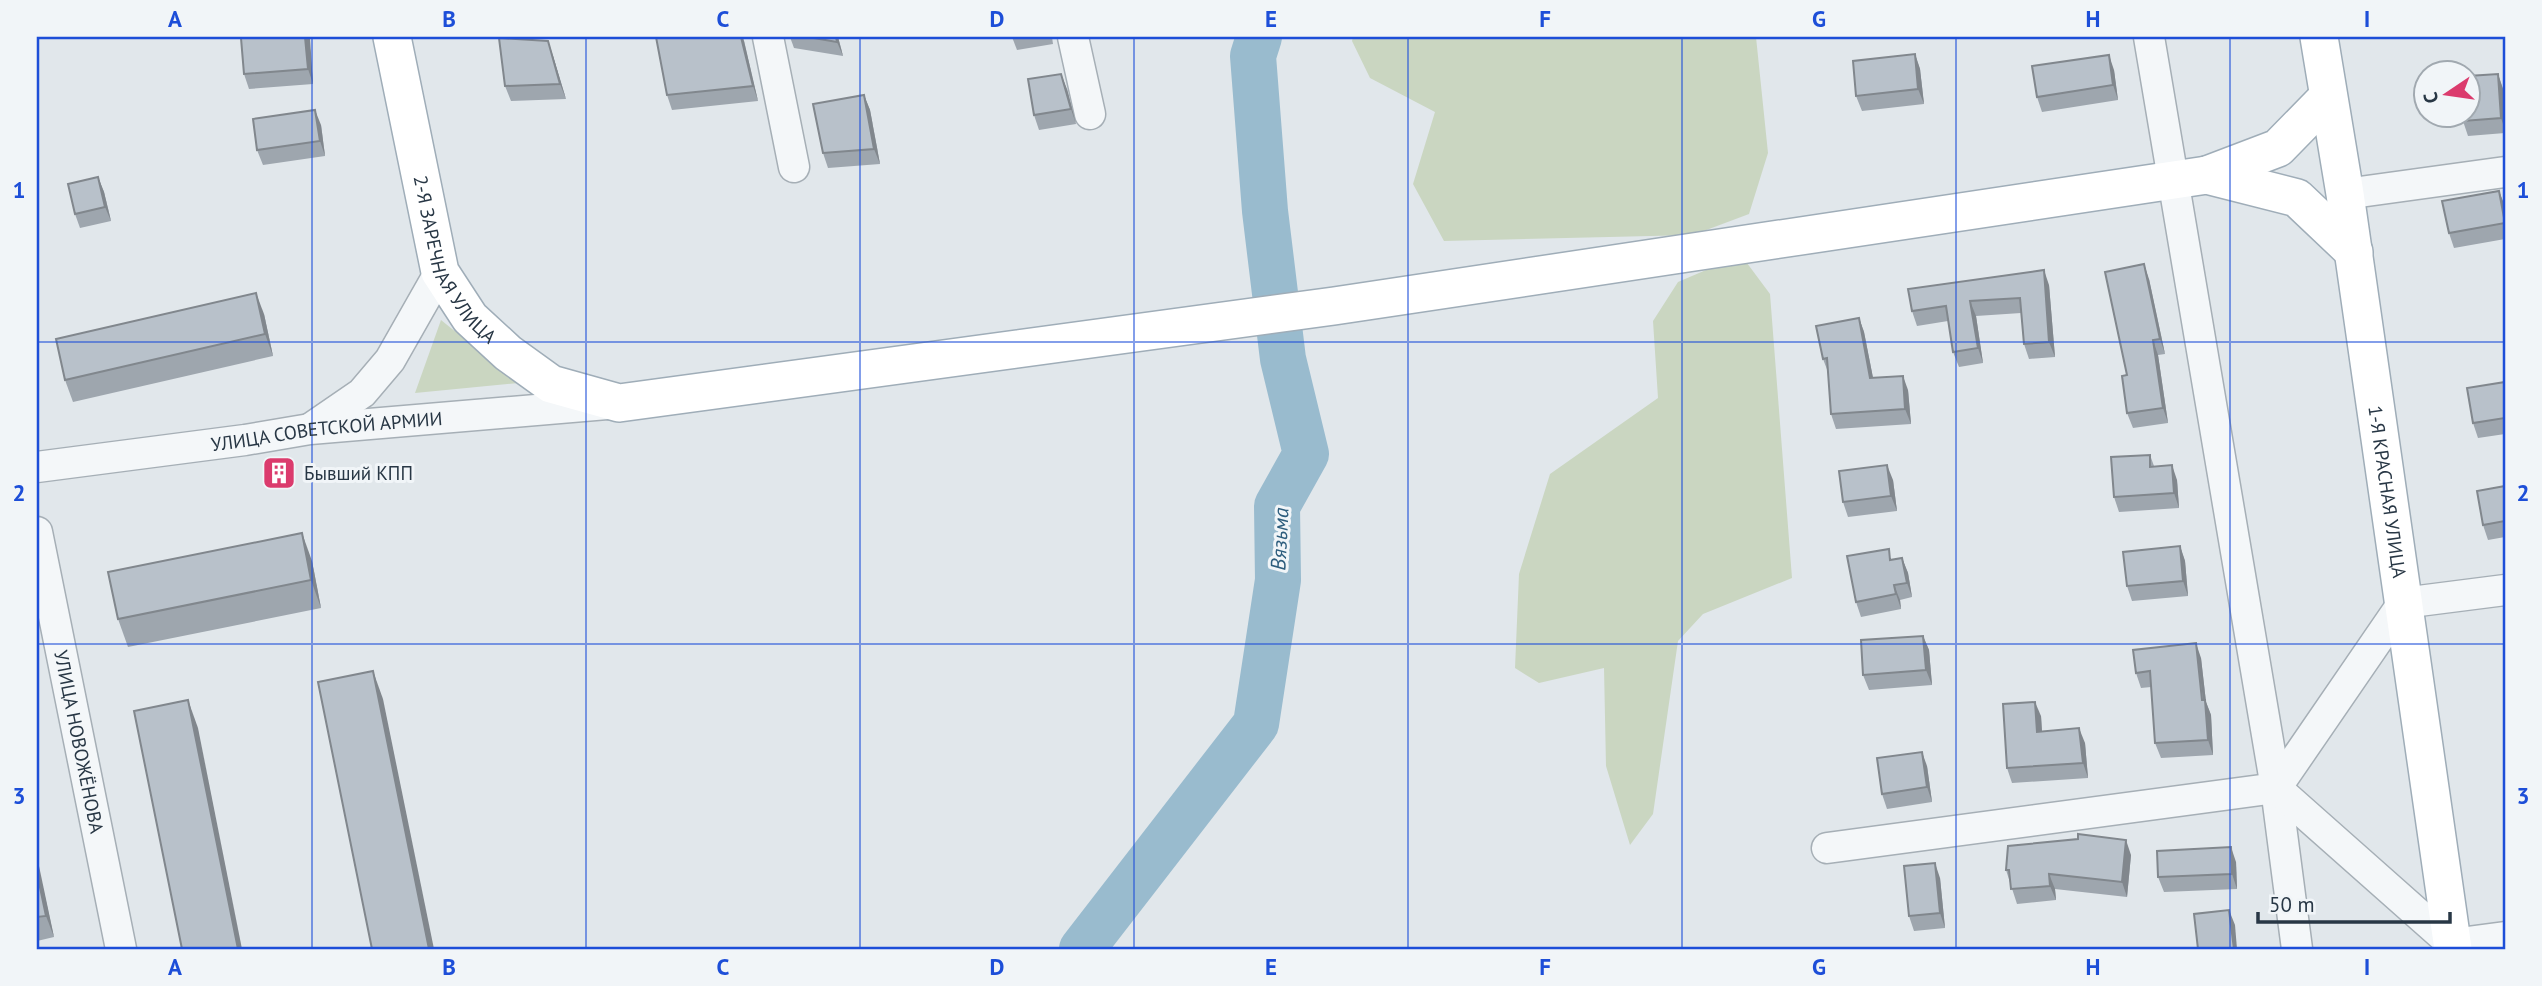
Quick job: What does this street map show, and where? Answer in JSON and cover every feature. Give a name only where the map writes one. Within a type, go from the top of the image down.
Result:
[{"type":"main road","name":"2-Я ЗАРЕЧНАЯ УЛИЦА","points":[[392,37],[440,272],[470,318],[519,361],[551,384],[619,403]]},
{"type":"main road","name":"1-Я КРАСНАЯ УЛИЦА","points":[[2319,37],[2354,252],[2453,947]]},
{"type":"main road","points":[[619,403],[1334,306],[2191,179],[2278,149],[2327,98]]},
{"type":"main road","points":[[2191,179],[2297,198],[2354,252]]},
{"type":"street","points":[[768,37],[793,167]]},
{"type":"street","points":[[1073,37],[1090,114]]},
{"type":"street","points":[[2149,37],[2191,179],[2277,788],[2297,949]]},
{"type":"street","points":[[2345,194],[2505,172]]},
{"type":"street","points":[[310,429],[362,393],[390,360],[440,272]]},
{"type":"street","name":"УЛИЦА СОВЕТСКОЙ АРМИИ","points":[[37,467],[310,429],[619,403]]},
{"type":"street","name":"УЛИЦА НОВОЖЁНОВА","points":[[37,532],[121,949]]},
{"type":"street","points":[[1827,848],[2277,788],[2403,603],[2505,590]]},
{"type":"street","points":[[2277,788],[2453,947],[2505,937]]},
{"type":"green space","points":[[1353,37],[1756,37],[1768,153],[1749,214],[1693,235],[1444,241],[1413,184],[1435,112],[1370,78],[1352,41]]},
{"type":"green space","points":[[1741,255],[1770,294],[1792,578],[1703,614],[1678,641],[1653,814],[1630,845],[1606,766],[1604,668],[1539,683],[1515,668],[1519,574],[1550,474],[1658,398],[1653,321],[1678,282]]},
{"type":"green space","points":[[441,320],[519,383],[415,393]]},
{"type":"building","points":[[305,37],[308,69],[244,74],[241,38]]},
{"type":"building","points":[[656,37],[741,37],[753,86],[667,95]]},
{"type":"building","points":[[808,37],[836,37],[837,42]]},
{"type":"building","points":[[499,38],[548,41],[560,84],[505,86]]},
{"type":"building","points":[[1915,54],[1918,89],[1856,96],[1853,61]]},
{"type":"building","points":[[2109,55],[2113,85],[2037,97],[2032,66]]},
{"type":"building","points":[[1061,74],[1071,109],[1034,115],[1028,79]]},
{"type":"building","points":[[2498,74],[2501,118],[2482,120],[2482,75]]},
{"type":"building","points":[[864,95],[874,149],[823,153],[813,104]]},
{"type":"building","points":[[315,110],[320,141],[257,150],[253,119]]},
{"type":"building","points":[[98,177],[105,207],[75,214],[68,184]]},
{"type":"building","points":[[2499,191],[2505,223],[2449,233],[2442,201]]},
{"type":"building","points":[[2144,264],[2160,339],[2153,340],[2163,408],[2127,413],[2122,376],[2127,375],[2105,272]]},
{"type":"building","points":[[2044,270],[2049,342],[2024,344],[2020,298],[1970,301],[1978,348],[1953,352],[1946,306],[1912,311],[1908,289]]},
{"type":"building","points":[[256,293],[265,334],[65,380],[56,339]]},
{"type":"building","points":[[1859,318],[1870,378],[1903,376],[1905,409],[1831,414],[1827,358],[1823,359],[1816,326]]},
{"type":"building","points":[[2505,382],[2505,418],[2473,423],[2467,388]]},
{"type":"building","points":[[2150,455],[2150,467],[2172,465],[2174,493],[2114,497],[2111,457]]},
{"type":"building","points":[[1887,465],[1891,496],[1843,502],[1839,471]]},
{"type":"building","points":[[2505,486],[2505,521],[2483,525],[2477,491]]},
{"type":"building","points":[[302,533],[311,580],[118,619],[108,572]]},
{"type":"building","points":[[2180,546],[2183,581],[2127,586],[2123,552]]},
{"type":"building","points":[[1889,549],[1890,560],[1902,558],[1907,583],[1894,585],[1896,594],[1856,602],[1847,556]]},
{"type":"building","points":[[1923,636],[1926,670],[1863,675],[1861,640]]},
{"type":"building","points":[[2196,643],[2208,740],[2155,743],[2150,671],[2136,673],[2133,650]]},
{"type":"building","points":[[373,671],[429,949],[372,949],[318,682]]},
{"type":"building","points":[[188,700],[238,949],[182,949],[134,711]]},
{"type":"building","points":[[2035,702],[2037,732],[2079,728],[2083,763],[2007,768],[2003,704]]},
{"type":"building","points":[[1922,752],[1927,787],[1882,794],[1877,758]]},
{"type":"building","points":[[2078,834],[2126,840],[2122,882],[2049,874],[2050,886],[2011,889],[2009,870],[2006,870],[2008,846],[2078,839]]},
{"type":"building","points":[[2231,847],[2232,874],[2158,877],[2157,851]]},
{"type":"building","points":[[1935,863],[1940,913],[1909,916],[1904,866]]},
{"type":"building","points":[[37,873],[46,916],[37,917]]},
{"type":"building","points":[[2229,910],[2234,949],[2198,949],[2194,914]]},
{"type":"waterway","name":"Вязьма","points":[[1082,949],[1256,724],[1278,580],[1277,506],[1306,454],[1283,359],[1265,211],[1253,56],[1259,37]]},
{"type":"place","name":"Бывший КПП","points":[[279,473]]}]
